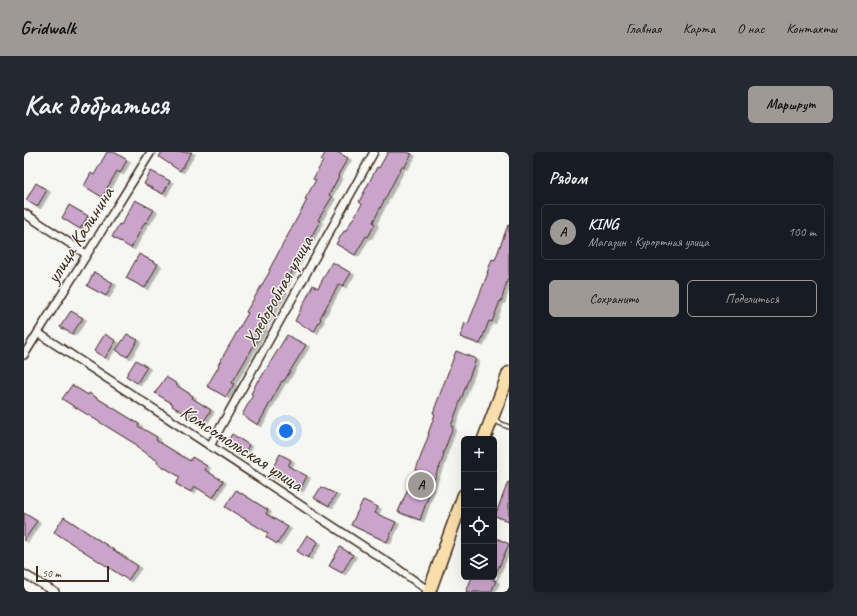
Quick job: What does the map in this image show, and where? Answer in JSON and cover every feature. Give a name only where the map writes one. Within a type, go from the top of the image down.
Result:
[{"type":"main road","points":[[485,436],[509,373]]},
{"type":"main road","points":[[429,592],[461,503]]},
{"type":"street","name":"улица Калинина","points":[[24,355],[151,152]]},
{"type":"street","name":"Хлеборобная улица","points":[[210,446],[374,152]]},
{"type":"street","points":[[24,213],[86,254]]},
{"type":"street","name":"Комсомольская улица","points":[[38,333],[398,569],[429,592]]},
{"type":"street","points":[[24,574],[55,592]]},
{"type":"lane","points":[[491,420],[509,427]]},
{"type":"building","points":[[107,152],[114,152],[127,160],[120,173],[117,171],[102,197],[84,186],[91,173],[94,175]]},
{"type":"building","points":[[162,152],[192,152],[180,171],[159,157]]},
{"type":"building","points":[[326,152],[337,152],[348,158],[329,195],[332,197],[318,220],[320,221],[282,290],[284,291],[263,327],[264,328],[232,383],[234,384],[226,397],[207,386],[248,313],[246,312],[270,271],[269,270],[307,200],[305,199],[316,180],[313,179],[323,161],[321,160]]},
{"type":"building","points":[[388,152],[407,152],[412,154],[404,168],[402,166],[373,222],[375,224],[355,255],[336,244],[362,204],[359,202],[377,167],[379,168]]},
{"type":"building","points":[[151,171],[170,181],[163,194],[144,184]]},
{"type":"building","points":[[36,183],[47,190],[37,207],[26,200]]},
{"type":"building","points":[[135,200],[154,210],[146,223],[145,222],[131,248],[112,237],[119,224],[121,225]]},
{"type":"building","points":[[69,205],[88,216],[80,229],[62,218]]},
{"type":"building","points":[[508,225],[509,275],[501,302],[500,301],[492,322],[489,321],[480,344],[460,337],[465,323],[468,324],[492,259],[495,260]]},
{"type":"building","points":[[139,254],[158,264],[145,288],[126,278]]},
{"type":"building","points":[[332,262],[351,273],[343,286],[339,284],[314,332],[295,321],[313,285],[318,288]]},
{"type":"building","points":[[94,272],[113,283],[106,296],[87,286]]},
{"type":"building","points":[[71,311],[83,318],[72,334],[60,327]]},
{"type":"building","points":[[105,334],[116,341],[105,358],[94,351]]},
{"type":"building","points":[[127,334],[138,340],[127,357],[116,350]]},
{"type":"building","points":[[287,335],[306,345],[284,381],[282,381],[258,425],[242,415],[253,395],[251,394],[258,380],[259,381]]},
{"type":"building","points":[[456,351],[476,359],[451,426],[453,427],[443,454],[444,455],[420,520],[398,512],[414,475],[429,434],[435,414],[433,413]]},
{"type":"building","points":[[136,360],[147,367],[137,383],[126,376]]},
{"type":"building","points":[[166,377],[193,396],[192,398],[211,410],[201,426],[190,419],[191,417],[172,406],[173,404],[155,393]]},
{"type":"building","points":[[72,385],[88,395],[89,393],[139,424],[138,426],[157,437],[156,440],[190,461],[192,457],[207,466],[205,470],[223,481],[213,498],[194,486],[191,492],[176,484],[180,477],[157,463],[158,461],[136,447],[137,445],[62,399]]},
{"type":"building","points":[[232,434],[249,445],[242,457],[225,446]]},
{"type":"building","points":[[280,454],[291,460],[288,466],[307,476],[300,490],[269,475]]},
{"type":"building","points":[[509,482],[509,521],[497,517],[497,511]]},
{"type":"building","points":[[321,487],[336,494],[329,506],[314,498]]},
{"type":"building","points":[[236,490],[268,510],[266,514],[288,527],[277,544],[266,537],[268,533],[225,507]]},
{"type":"building","points":[[363,500],[378,507],[375,513],[396,522],[387,542],[351,525]]},
{"type":"building","points":[[24,513],[37,521],[24,541]]},
{"type":"building","points":[[64,517],[138,566],[128,580],[54,532]]},
{"type":"building","points":[[307,535],[318,542],[308,558],[297,551]]},
{"type":"building","points":[[497,538],[509,544],[497,571]]},
{"type":"building","points":[[340,547],[353,555],[342,573],[329,566]]},
{"type":"building","points":[[471,580],[496,581],[491,592],[466,592]]},
{"type":"place","name":"KING","points":[[421,485]]}]
